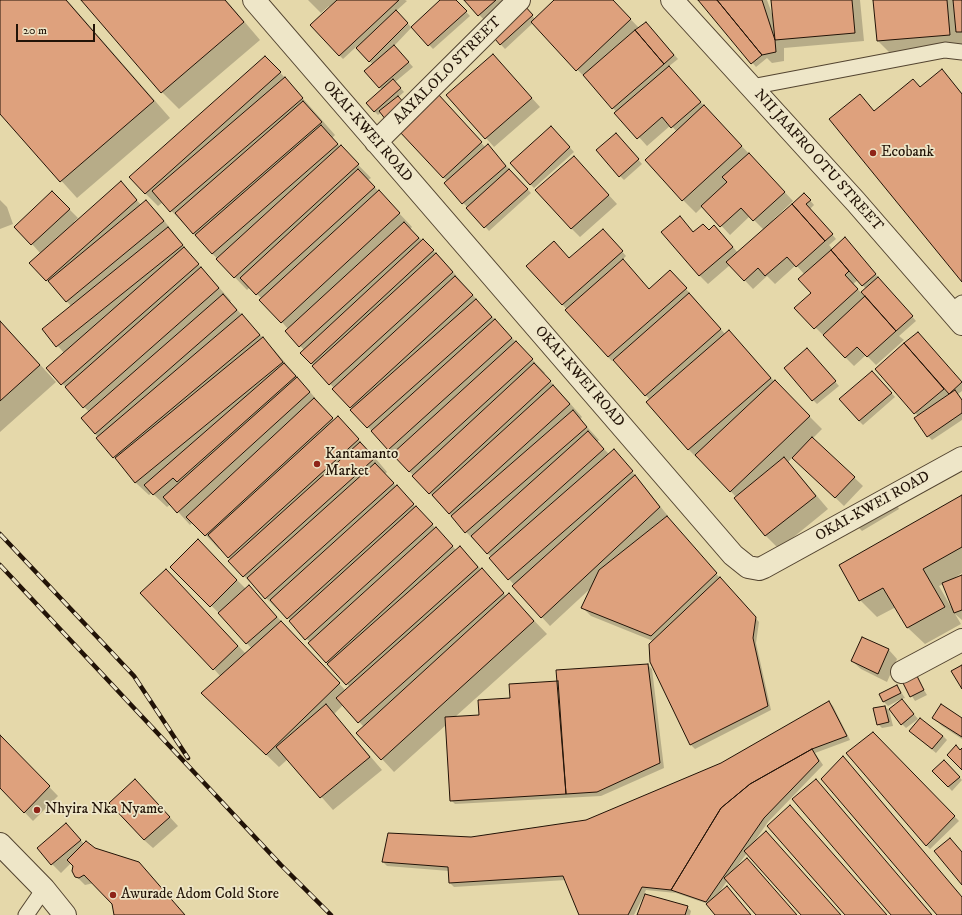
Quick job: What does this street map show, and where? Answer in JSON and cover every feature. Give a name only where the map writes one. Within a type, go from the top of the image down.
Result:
[{"type":"street","name":"OKAI-KWEI ROAD","points":[[254,0],[733,555],[748,567],[758,569],[764,567],[962,458]]},
{"type":"street","name":"AAYALOLO STREET","points":[[376,142],[519,0]]},
{"type":"street","name":"NII JAAFRO OTU STREET","points":[[672,0],[958,313]]},
{"type":"street","points":[[902,672],[962,640]]},
{"type":"street","points":[[0,844],[44,889],[65,915]]},
{"type":"lane","points":[[751,87],[945,50],[962,52]]},
{"type":"lane","points":[[26,915],[44,889]]},
{"type":"building","points":[[0,0],[66,0],[154,101],[60,182],[0,114]]},
{"type":"building","points":[[81,0],[225,0],[244,22],[161,93]]},
{"type":"building","points":[[337,0],[399,0],[339,56],[310,25]]},
{"type":"building","points":[[440,0],[456,0],[467,11],[428,46],[411,27]]},
{"type":"building","points":[[464,0],[496,0],[478,16]]},
{"type":"building","points":[[554,0],[613,0],[631,19],[576,71],[531,22]]},
{"type":"building","points":[[698,0],[717,0],[762,55],[751,64]]},
{"type":"building","points":[[717,0],[762,0],[775,40],[776,52],[762,55]]},
{"type":"building","points":[[771,0],[852,0],[855,33],[775,40]]},
{"type":"building","points":[[873,0],[947,0],[950,35],[877,41]]},
{"type":"building","points":[[953,0],[962,0],[962,32],[956,32]]},
{"type":"building","points":[[524,5],[533,15],[500,45],[491,34]]},
{"type":"building","points":[[396,10],[408,23],[369,62],[356,48]]},
{"type":"building","points":[[646,22],[674,55],[664,64],[635,30]]},
{"type":"building","points":[[635,30],[664,64],[612,109],[583,75]]},
{"type":"building","points":[[394,45],[409,62],[379,88],[364,71]]},
{"type":"building","points":[[493,54],[532,98],[485,139],[446,95]]},
{"type":"building","points":[[265,56],[281,72],[145,194],[129,177]]},
{"type":"building","points":[[669,66],[701,102],[671,128],[662,117],[637,139],[614,113]]},
{"type":"building","points":[[942,69],[962,94],[962,282],[829,119],[860,94],[874,111],[913,79],[920,87]]},
{"type":"building","points":[[285,77],[303,98],[170,212],[152,191]]},
{"type":"building","points":[[393,79],[401,88],[374,112],[366,103]]},
{"type":"building","points":[[438,94],[482,142],[443,178],[399,131]]},
{"type":"building","points":[[398,96],[405,104],[386,120],[379,111]]},
{"type":"building","points":[[303,101],[322,122],[193,234],[175,213]]},
{"type":"building","points":[[704,105],[742,146],[682,201],[645,160]]},
{"type":"building","points":[[321,125],[338,144],[212,254],[195,235]]},
{"type":"building","points":[[551,126],[570,147],[530,185],[510,163]]},
{"type":"building","points":[[616,133],[639,159],[619,177],[596,150]]},
{"type":"building","points":[[488,144],[506,166],[462,204],[444,183]]},
{"type":"building","points":[[341,145],[359,164],[234,278],[216,259]]},
{"type":"building","points":[[749,153],[785,192],[753,221],[741,208],[720,227],[701,206],[727,182],[722,177]]},
{"type":"building","points":[[574,156],[609,195],[571,229],[535,190]]},
{"type":"building","points":[[358,169],[375,187],[256,295],[240,278]]},
{"type":"building","points":[[509,169],[528,189],[484,228],[466,208]]},
{"type":"building","points":[[121,181],[137,200],[46,281],[29,263]]},
{"type":"building","points":[[379,190],[400,213],[281,323],[259,300]]},
{"type":"building","points":[[52,191],[70,209],[31,245],[14,227]]},
{"type":"building","points":[[804,193],[811,200],[806,204],[833,234],[825,241],[792,204]]},
{"type":"building","points":[[146,200],[164,221],[66,302],[48,281]]},
{"type":"building","points":[[792,204],[825,241],[796,267],[787,257],[765,276],[758,268],[744,281],[726,262]]},
{"type":"building","points":[[680,216],[693,232],[703,224],[709,230],[714,225],[733,247],[699,276],[661,232]]},
{"type":"building","points":[[404,222],[419,238],[299,347],[285,331]]},
{"type":"building","points":[[168,227],[183,245],[56,347],[42,329]]},
{"type":"building","points":[[603,229],[623,251],[562,305],[526,266],[554,241],[569,258]]},
{"type":"building","points":[[845,237],[876,274],[862,286],[831,250]]},
{"type":"building","points":[[423,239],[434,250],[311,364],[300,353]]},
{"type":"building","points":[[184,247],[199,264],[61,385],[46,368]]},
{"type":"building","points":[[831,250],[849,271],[845,275],[858,289],[814,329],[794,308],[811,293],[798,279]]},
{"type":"building","points":[[436,253],[453,272],[329,385],[312,366]]},
{"type":"building","points":[[623,259],[649,289],[670,270],[687,288],[608,357],[565,310]]},
{"type":"building","points":[[201,267],[219,288],[83,408],[65,387]]},
{"type":"building","points":[[455,276],[473,295],[350,408],[332,389]]},
{"type":"building","points":[[878,277],[913,316],[896,331],[861,292]]},
{"type":"building","points":[[689,293],[721,329],[645,396],[613,360]]},
{"type":"building","points":[[223,294],[237,310],[95,434],[81,418]]},
{"type":"building","points":[[865,296],[896,331],[867,357],[857,347],[845,358],[823,335]]},
{"type":"building","points":[[476,299],[492,317],[367,428],[350,410]]},
{"type":"building","points":[[242,314],[260,335],[113,458],[96,438]]},
{"type":"building","points":[[495,319],[512,338],[388,450],[371,431]]},
{"type":"building","points":[[0,321],[40,365],[0,401]]},
{"type":"building","points":[[729,330],[771,378],[688,450],[646,402]]},
{"type":"building","points":[[918,332],[962,382],[949,394],[904,343]]},
{"type":"building","points":[[263,337],[283,362],[135,483],[115,458]]},
{"type":"building","points":[[516,341],[533,359],[409,472],[392,454]]},
{"type":"building","points":[[904,343],[944,389],[914,414],[875,369]]},
{"type":"building","points":[[807,348],[836,381],[812,401],[784,368]]},
{"type":"building","points":[[284,363],[296,376],[177,482],[173,478],[153,495],[144,485]]},
{"type":"building","points":[[534,363],[551,381],[429,494],[412,476]]},
{"type":"building","points":[[872,371],[892,393],[859,421],[839,399]]},
{"type":"building","points":[[297,377],[310,392],[177,513],[163,497]]},
{"type":"building","points":[[775,380],[810,416],[730,492],[695,455]]},
{"type":"building","points":[[553,385],[570,404],[449,514],[432,495]]},
{"type":"building","points":[[955,390],[962,400],[962,413],[927,437],[914,418]]},
{"type":"building","points":[[314,398],[333,418],[205,536],[186,517]]},
{"type":"building","points":[[573,410],[587,427],[465,533],[451,516]]},
{"type":"building","points":[[338,416],[359,439],[228,558],[208,535]]},
{"type":"building","points":[[588,431],[604,449],[487,554],[471,536]]},
{"type":"building","points":[[812,437],[855,477],[835,498],[792,458]]},
{"type":"building","points":[[360,442],[375,458],[243,577],[228,561]]},
{"type":"building","points":[[614,449],[633,471],[508,580],[489,558]]},
{"type":"building","points":[[784,457],[816,496],[765,536],[734,498]]},
{"type":"building","points":[[375,463],[394,483],[265,599],[247,578]]},
{"type":"building","points":[[635,475],[660,507],[541,618],[512,586]]},
{"type":"building","points":[[397,485],[414,504],[287,619],[270,600]]},
{"type":"building","points":[[962,495],[962,547],[923,569],[945,607],[907,628],[883,588],[859,601],[839,565]]},
{"type":"building","points":[[416,506],[433,524],[305,640],[289,621]]},
{"type":"building","points":[[667,516],[717,573],[651,636],[581,608],[599,570]]},
{"type":"building","points":[[436,527],[453,546],[326,663],[308,643]]},
{"type":"building","points":[[198,539],[237,580],[210,607],[170,567]]},
{"type":"building","points":[[460,546],[478,567],[346,685],[327,664]]},
{"type":"building","points":[[482,568],[504,593],[358,723],[336,698]]},
{"type":"building","points":[[166,569],[238,646],[213,670],[140,593]]},
{"type":"building","points":[[962,575],[962,610],[954,613],[942,583]]},
{"type":"building","points":[[720,577],[756,617],[753,638],[768,706],[690,745],[650,662],[649,644]]},
{"type":"building","points":[[249,585],[277,617],[246,644],[218,613]]},
{"type":"building","points":[[509,593],[534,621],[381,760],[356,733]]},
{"type":"building","points":[[281,621],[340,683],[266,755],[201,693]]},
{"type":"building","points":[[862,637],[889,649],[878,674],[851,661]]},
{"type":"building","points":[[648,664],[660,763],[597,792],[566,794],[556,670]]},
{"type":"building","points":[[962,665],[962,689],[951,671]]},
{"type":"building","points":[[917,676],[924,690],[910,697],[903,683]]},
{"type":"building","points":[[558,681],[566,794],[450,801],[445,717],[479,715],[478,700],[510,698],[509,684]]},
{"type":"building","points":[[897,685],[901,693],[883,702],[879,694]]},
{"type":"building","points":[[902,699],[914,714],[901,725],[889,709]]},
{"type":"building","points":[[829,701],[847,736],[812,749],[750,784],[721,808],[671,890],[642,887],[628,915],[579,915],[563,876],[449,883],[448,867],[382,862],[388,833],[471,837],[586,820],[721,763]]},
{"type":"building","points":[[326,704],[370,757],[320,798],[276,747]]},
{"type":"building","points":[[941,704],[962,718],[962,737],[932,718]]},
{"type":"building","points":[[885,706],[889,722],[877,725],[873,708]]},
{"type":"building","points":[[920,718],[943,736],[932,749],[909,731]]},
{"type":"building","points":[[873,732],[955,816],[926,846],[846,753]]},
{"type":"building","points":[[0,735],[50,786],[24,813],[0,788]]},
{"type":"building","points":[[956,745],[960,750],[962,748],[962,770],[947,755]]},
{"type":"building","points":[[812,749],[819,761],[764,818],[706,902],[671,890],[721,808],[750,784]]},
{"type":"building","points":[[843,756],[962,897],[962,915],[937,915],[821,779]]},
{"type":"building","points":[[944,760],[960,777],[948,787],[932,771]]},
{"type":"building","points":[[135,779],[170,817],[144,840],[109,803]]},
{"type":"building","points":[[816,779],[932,915],[891,915],[792,799]]},
{"type":"building","points":[[790,805],[887,915],[845,915],[767,826]]},
{"type":"building","points":[[66,823],[81,840],[51,865],[37,848]]},
{"type":"building","points":[[766,831],[841,915],[801,915],[744,851]]},
{"type":"building","points":[[950,838],[962,852],[962,885],[934,851]]},
{"type":"building","points":[[86,841],[95,848],[139,862],[185,915],[114,915],[112,904],[84,875],[79,878],[75,877],[72,871],[73,866],[67,860]]},
{"type":"building","points":[[747,858],[797,915],[756,915],[724,878]]},
{"type":"building","points":[[727,886],[751,915],[715,915],[706,904]]},
{"type":"building","points":[[645,894],[688,906],[685,915],[637,915]]},
{"type":"railway","points":[[0,534],[134,676],[188,758]]},
{"type":"railway","points":[[0,565],[281,865],[331,915]]},
{"type":"place","name":"Ecobank","points":[[873,153]]},
{"type":"place","name":"Kantamanto Market","points":[[317,464]]},
{"type":"place","name":"Nhyira Nka Nyame","points":[[37,810]]},
{"type":"place","name":"Awurade Adom Cold Store","points":[[113,895]]}]
